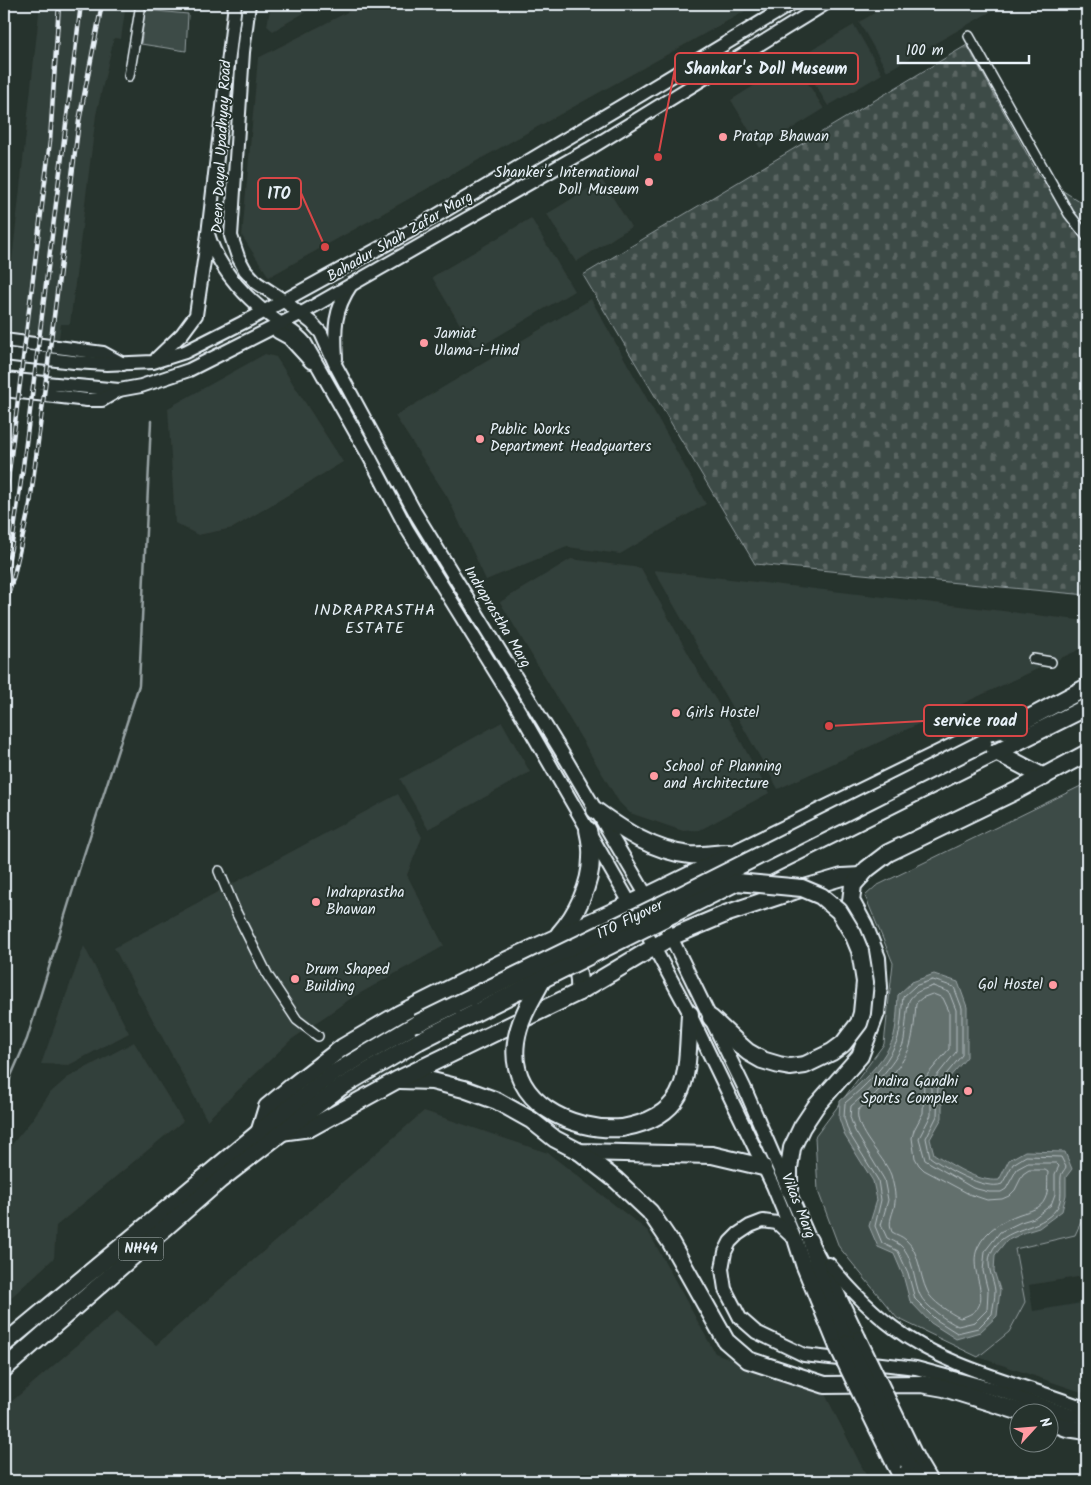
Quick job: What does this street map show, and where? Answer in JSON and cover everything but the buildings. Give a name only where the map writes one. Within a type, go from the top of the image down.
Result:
[{"type":"highway","points":[[259,1133],[267,1108],[295,1084],[343,1047],[399,1014],[505,961],[647,896],[975,736],[1014,727],[1087,688]]},
{"type":"highway","points":[[989,750],[1087,707]]},
{"type":"highway","name":"ITO Flyover","points":[[281,1132],[338,1080],[737,882],[989,750],[1014,727]]},
{"type":"highway","points":[[989,750],[1044,777]]},
{"type":"highway","name":"ITO Flyover","points":[[259,1133],[418,1023],[677,897],[989,750]]},
{"type":"highway","points":[[789,1189],[789,1168],[792,1148],[802,1127],[816,1106],[860,1056],[876,1013],[879,987],[877,958],[864,925],[851,901],[853,885],[867,869],[888,854],[1085,755]]},
{"type":"highway","points":[[595,810],[620,828],[649,845],[690,855],[735,852]]},
{"type":"highway","points":[[554,939],[572,918],[584,890],[592,859],[588,830]]},
{"type":"highway","points":[[281,1132],[310,1128],[397,1080],[579,992],[671,938],[728,913],[794,891],[842,877],[860,876]]},
{"type":"highway","points":[[711,1018],[748,1052],[762,1060],[779,1066],[790,1067],[805,1065],[820,1059],[843,1044],[859,1023],[862,1013],[865,982],[860,951],[853,934],[839,911],[821,896],[802,888],[737,882]]},
{"type":"highway","points":[[554,939],[572,957],[580,976],[579,992]]},
{"type":"highway","points":[[543,979],[523,1016],[516,1044],[517,1071],[527,1090],[540,1105],[554,1114],[586,1127],[605,1129],[639,1125],[666,1112],[682,1088],[690,1014]]},
{"type":"highway","points":[[397,1080],[432,1081],[464,1089],[497,1101],[531,1120],[555,1139],[580,1152],[616,1180],[650,1212],[671,1243],[726,1341],[748,1360],[825,1385],[921,1384],[1019,1402]]},
{"type":"highway","name":"NH44","points":[[4,1369],[220,1180],[281,1132]]},
{"type":"highway","name":"NH44","points":[[4,1344],[259,1133]]},
{"type":"highway","points":[[580,1152],[712,1155],[763,1167]]},
{"type":"highway","points":[[1058,1425],[1087,1431]]},
{"type":"main road","name":"Deen Dayal Upadhyay Road","points":[[153,362],[182,334],[196,315],[208,234],[234,4]]},
{"type":"main road","name":"Deen Dayal Upadhyay Road","points":[[249,4],[243,52],[231,236],[238,257],[245,270],[257,283],[300,314]]},
{"type":"main road","name":"Bahadur Shah Zafar Marg","points":[[264,311],[470,196],[791,4]]},
{"type":"main road","name":"Bahadur Shah Zafar Marg","points":[[280,324],[589,149],[825,4]]},
{"type":"main road","name":"Indraprastha Marg","points":[[208,234],[218,260],[248,296],[280,324],[301,338],[370,458],[407,529],[517,707],[630,903],[653,947]]},
{"type":"main road","points":[[336,366],[336,315],[344,295],[352,283]]},
{"type":"main road","points":[[4,354],[74,362],[123,364],[153,362],[185,352],[264,311]]},
{"type":"main road","name":"Indraprastha Marg","points":[[300,314],[321,333],[336,366],[416,514],[671,938]]},
{"type":"main road","points":[[4,379],[119,390],[141,386],[189,370],[280,324]]},
{"type":"main road","points":[[269,330],[289,338],[300,352],[322,372]]},
{"type":"main road","points":[[4,340],[103,353],[123,364]]},
{"type":"main road","points":[[4,390],[102,400],[119,390]]},
{"type":"main road","name":"Vikas Marg","points":[[671,938],[744,1087],[789,1189],[803,1241]]},
{"type":"main road","name":"Vikas Marg","points":[[653,947],[690,1014],[763,1167],[803,1241],[827,1298],[917,1481]]},
{"type":"main road","points":[[763,1221],[777,1223],[803,1241],[894,1328],[935,1353],[968,1368],[1019,1402],[916,1368],[804,1355],[756,1332],[740,1318],[725,1289],[722,1269],[725,1252],[730,1242],[750,1226],[763,1221]]},
{"type":"main road","name":"Vikas Marg","points":[[848,1342],[903,1481]]},
{"type":"main road","name":"Vikas Marg","points":[[848,1342],[931,1481]]},
{"type":"main road","points":[[1058,1405],[1087,1408]]},
{"type":"main road","points":[[1058,1412],[1087,1417]]},
{"type":"street","points":[[129,76],[141,4]]},
{"type":"street","points":[[969,36],[1069,214],[1087,237]]},
{"type":"street","points":[[1032,659],[1051,662]]},
{"type":"street","points":[[219,871],[236,912],[268,976],[297,1020],[318,1036]]},
{"type":"shaded area","points":[[40,4],[126,4],[121,39],[114,38],[96,115],[70,324],[61,324],[59,338],[11,332],[8,298]]},
{"type":"shaded area","points":[[271,4],[319,4],[273,31],[267,26]]},
{"type":"shaded area","points":[[363,4],[756,5],[269,277],[242,236],[258,58]]},
{"type":"shaded area","points":[[890,4],[1004,4],[887,71],[859,22]]},
{"type":"shaded area","points":[[854,25],[882,74],[828,106],[799,57]]},
{"type":"shaded area","points":[[794,61],[824,109],[760,148],[731,100]]},
{"type":"shaded area","points":[[602,180],[631,227],[576,262],[547,214]]},
{"type":"shaded area","points":[[531,218],[574,291],[475,350],[432,277]]},
{"type":"shaded area","points":[[591,299],[706,504],[620,554],[567,547],[486,580],[448,498],[395,416]]},
{"type":"shaded area","points":[[265,354],[276,357],[343,462],[233,528],[198,535],[175,523],[168,408]]},
{"type":"shaded area","points":[[571,559],[641,568],[699,673],[733,727],[769,793],[700,830],[683,831],[630,813],[619,802],[500,602]]},
{"type":"shaded area","points":[[654,570],[1087,621],[1087,646],[778,789]]},
{"type":"shaded area","points":[[502,722],[530,772],[428,829],[400,779]]},
{"type":"shaded area","points":[[398,794],[422,837],[407,875],[444,946],[350,999],[291,1040],[207,1120],[114,948]]},
{"type":"shaded area","points":[[84,946],[129,1033],[69,1065],[41,1064]]},
{"type":"shaded area","points":[[134,1042],[183,1121],[56,1226],[54,1258],[4,1304],[4,1154],[31,1121],[50,1093],[67,1078]]},
{"type":"shaded area","points":[[424,1111],[548,1153],[648,1231],[715,1353],[824,1392],[869,1481],[4,1481],[4,1408],[117,1311],[156,1345]]},
{"type":"shaded area","points":[[1087,1209],[1087,1270],[1084,1276],[1029,1285],[1033,1311],[1087,1302],[1087,1394],[978,1357],[1009,1332],[1025,1302],[1015,1248],[1075,1235]]},
{"type":"green space","points":[[145,10],[188,14],[186,51],[141,44]]},
{"type":"green space","points":[[967,45],[1039,176],[1087,206],[1087,595],[755,564],[583,275]]},
{"type":"green space","name":"Indira Gandhi Sports Complex","points":[[1087,783],[1087,1209],[1075,1235],[1015,1249],[1025,1302],[1009,1332],[978,1357],[897,1318],[839,1247],[818,1191],[815,1137],[884,1044],[893,963],[865,896],[876,886]]},
{"type":"water","points":[[934,974],[958,982],[967,1007],[967,1057],[942,1086],[942,1118],[930,1139],[934,1154],[973,1176],[990,1180],[999,1180],[1009,1160],[1025,1151],[1065,1152],[1072,1169],[1066,1177],[1066,1195],[1062,1211],[1039,1228],[1006,1241],[995,1255],[994,1271],[1000,1290],[997,1316],[980,1332],[956,1339],[931,1323],[910,1301],[903,1275],[894,1254],[878,1247],[869,1226],[877,1200],[873,1181],[845,1136],[839,1118],[840,1101],[862,1081],[888,1050],[896,1025],[898,995],[912,982]]},
{"type":"waterway","points":[[4,1092],[27,1039],[139,685],[151,421]]},
{"type":"railway","points":[[4,512],[50,141],[59,4]]},
{"type":"railway","points":[[4,582],[13,537],[23,467],[81,4]]},
{"type":"railway","points":[[4,609],[14,575],[30,504],[79,121],[102,4]]},
{"type":"place","name":"Pratap Bhawan","points":[[723,137]]},
{"type":"place","name":"Shankar's Doll Museum","points":[[658,157]]},
{"type":"place","name":"Shanker's International Doll Museum","points":[[649,182]]},
{"type":"place","name":"ITO","points":[[325,247]]},
{"type":"place","name":"Jamiat Ulama-i-Hind","points":[[424,343]]},
{"type":"place","name":"Public Works Department Headquarters","points":[[480,439]]},
{"type":"place","name":"Girls Hostel","points":[[676,713]]},
{"type":"place","name":"service road","points":[[829,726]]},
{"type":"place","name":"School of Planning and Architecture","points":[[654,776]]},
{"type":"place","name":"Indraprastha Bhawan","points":[[316,902]]},
{"type":"place","name":"Drum Shaped Building","points":[[295,979]]},
{"type":"place","name":"Gol Hostel","points":[[1053,985]]},
{"type":"place","name":"Indira Gandhi Sports Complex","points":[[968,1091]]},
{"type":"district","name":"INDRAPRASTHA ESTATE","points":[[375,619]]}]
